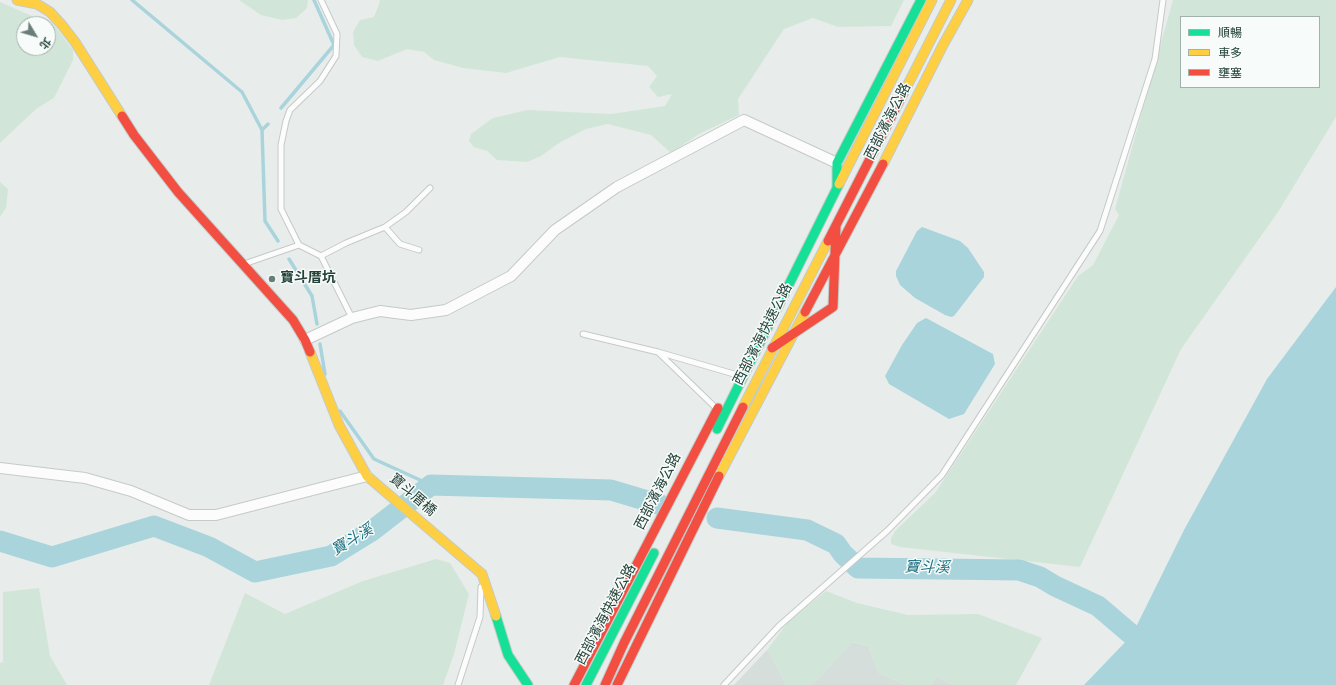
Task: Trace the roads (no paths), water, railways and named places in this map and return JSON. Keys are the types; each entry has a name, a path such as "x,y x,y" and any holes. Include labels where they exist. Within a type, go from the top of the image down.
{"main road":[{"path":"18,0 38,4 50,12 75,42 134,135 178,192 293,320 306,340 340,425 369,477"},
{"name":"西部濱海公路","path":"574,685 681,481 731,381 833,308 837,163 921,0"},
{"name":"西部濱海快速公路","path":"714,435 932,0"},
{"name":"西部濱海快速公路","path":"605,685 624,643 715,461 951,0"},
{"name":"西部濱海公路","path":"617,685 724,465 882,166 943,45 968,0"},
{"name":"寶斗厝橋","path":"369,477 482,574"},
{"name":"西部濱海快速公路","path":"586,685 658,546"},
{"path":"482,574 508,655 528,685"}],"street":[{"path":"306,340 352,318 380,311 411,315 446,310 511,276 555,230 617,187 744,120 837,163"},
{"path":"0,468 85,478 131,491 189,515 216,515 369,477"}],"lane":[{"path":"321,0 337,34 336,56 320,81 290,110 286,121 281,145 282,209 299,245 321,256 352,318"},
{"path":"724,685 779,626 888,531 942,475 1100,230 1155,59 1163,0"},
{"path":"321,256 346,243 385,227 406,212 430,188"},
{"path":"385,227 400,244 419,250"},
{"path":"243,264 299,245"},
{"path":"583,334 658,352 731,381"},
{"path":"658,352 717,409"},
{"path":"458,685 480,617 482,574"}],"water":[{"path":"922,227 960,241 968,248 984,272 984,277 954,316 951,317 945,315 915,298 900,285 896,276 896,271 917,231"},
{"path":"1336,287 1336,685 1084,685 1132,635 1184,530 1267,379"},
{"path":"926,318 993,354 995,364 964,414 949,419 889,384 885,376 902,345 917,323"}],"waterway":[{"path":"132,0 242,92 262,130 265,221 278,241"},
{"path":"281,108 334,45 314,0"},
{"path":"262,130 268,124"},
{"path":"289,259 312,296 317,324"},
{"path":"320,344 325,374"},
{"path":"340,411 374,459 431,485"},
{"name":"寶斗溪","path":"0,541 52,557 154,526 209,547 255,572 331,556 373,530 431,485 611,490 661,505"},
{"name":"寶斗溪","path":"717,518 807,530 836,544 843,554 858,568 1019,570 1040,577 1055,586 1098,606 1132,635"}],"place":[{"name":"寶斗厝坑","path":"272,279"}]}
